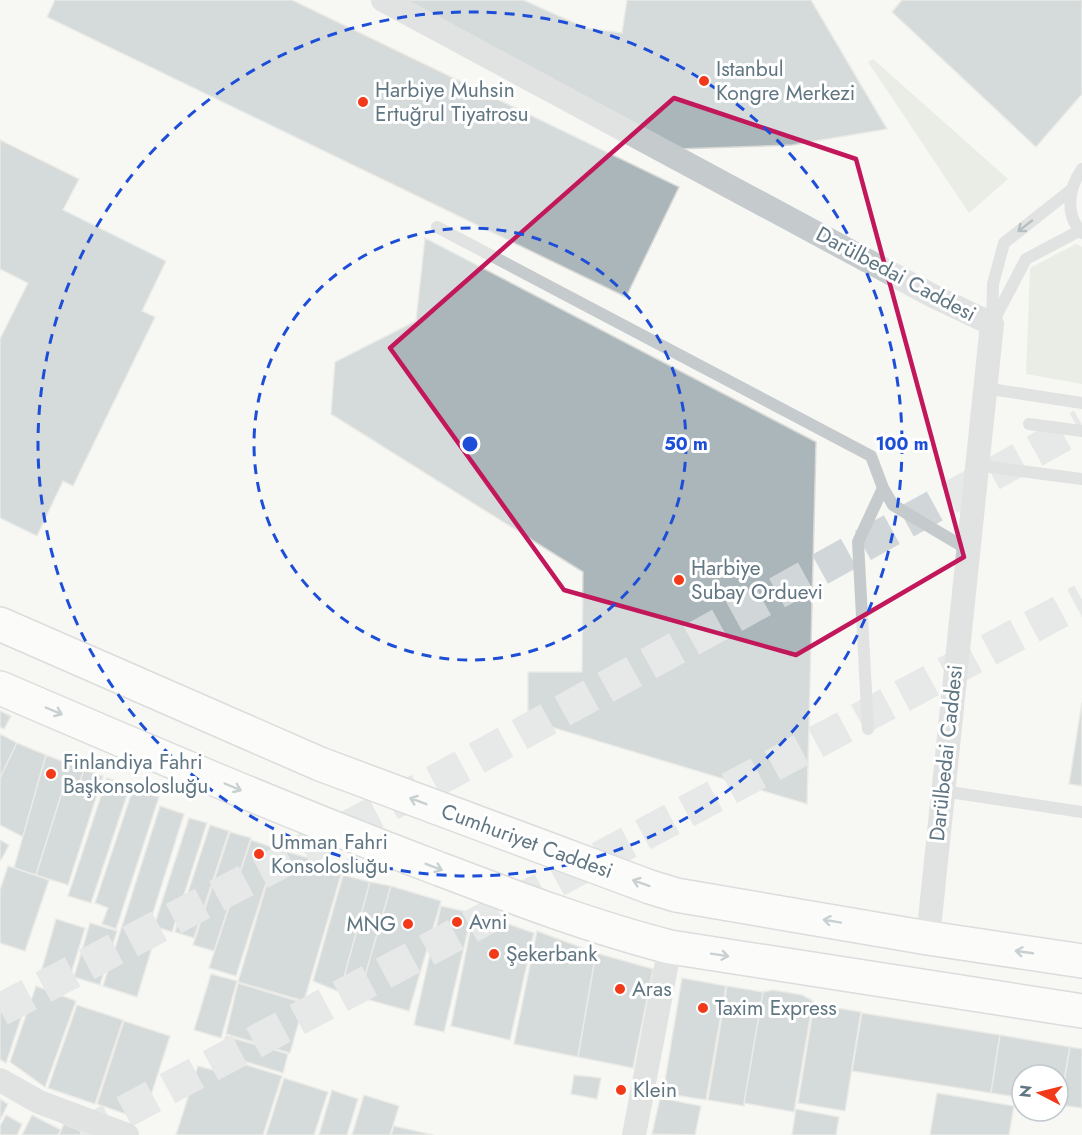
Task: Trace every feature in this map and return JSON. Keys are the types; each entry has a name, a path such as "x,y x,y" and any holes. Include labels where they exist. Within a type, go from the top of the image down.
{"main road":[{"name":"Cumhuriyet Caddesi","path":"0,624 320,764 650,887 676,895 928,938 1082,961"},
{"path":"0,688 303,817 490,889 629,936 670,947 1082,1011"},
{"path":"921,985 928,938"}],"street":[{"name":"Darülbedai Caddesi","path":"383,0 933,296 992,324 975,465 928,938"},
{"path":"634,1135 670,947"},
{"path":"0,1080 39,1102 127,1135"}],"lane":[{"path":"992,324 993,284 1004,243 1071,190 1082,170"},
{"path":"992,324 1026,259 1081,232 1072,218 1071,190"},
{"path":"437,227 871,456 883,488 893,505 967,549"},
{"path":"984,388 1082,403"},
{"path":"1029,424 1082,431"},
{"path":"975,465 1082,479"},
{"path":"868,729 858,542 883,488"},
{"path":"943,791 1082,812"}],"highlighted area":[{"path":"674,98 856,159 964,557 796,655 564,590 390,348"}],"shaded area":[{"path":"873,59 1008,179 969,213 868,62"},
{"path":"1076,244 1082,247 1082,384 1026,374 1030,268"}],"building":[{"name":"Harbiye Muhsin Ertuğrul Tiyatrosu","path":"55,0 292,0 679,187 626,297 47,17"},
{"name":"Istanbul Kongre Merkezi","path":"400,0 523,0 586,28 622,33 627,0 811,0 887,129 792,145 677,149"},
{"path":"902,0 1082,0 1082,94 1036,147 892,12"},
{"path":"0,140 79,179 63,210 166,261 142,311 155,317 73,486 63,481 37,536 0,518 0,339 28,283 0,269"},
{"path":"425,238 816,442 807,804 528,720 528,672 582,672 583,572 331,414 335,362 416,321"},
{"path":"1082,702 1082,786 1069,784"},
{"path":"0,711 11,716 4,729 0,727"},
{"path":"0,734 17,743 0,778"},
{"path":"17,743 46,755 23,837 0,825 0,778"},
{"path":"46,755 84,770 78,787 65,783 36,875 14,868"},
{"path":"84,770 103,776 68,885 36,875 65,783 78,787"},
{"path":"107,778 130,786 91,903 68,896"},
{"path":"133,789 159,797 116,929 102,924 108,908 95,903"},
{"path":"160,806 184,814 145,938 154,941 137,997 103,986"},
{"path":"189,818 207,823 172,932 154,926"},
{"path":"210,825 229,831 194,938 175,932"},
{"path":"230,832 251,838 214,951 193,945"},
{"path":"0,840 9,845 1,860 0,860"},
{"path":"251,840 277,849 236,976 209,968"},
{"path":"277,849 343,868 304,1001 238,982"},
{"path":"8,866 49,880 25,951 0,943 0,890"},
{"path":"343,875 370,882 340,992 313,981"},
{"path":"370,882 391,886 359,997 340,992"},
{"path":"391,886 441,901 409,1011 359,997"},
{"path":"441,906 472,913 444,1032 414,1025"},
{"path":"474,912 534,933 510,1040 451,1026"},
{"path":"56,919 85,928 70,977 42,969"},
{"path":"90,923 117,931 100,985 74,977"},
{"path":"537,931 596,953 578,1057 514,1044"},
{"path":"596,953 653,969 633,1068 578,1057"},
{"path":"211,974 237,981 221,1038 194,1030"},
{"path":"682,978 726,986 706,1100 663,1093"},
{"path":"238,983 304,1003 290,1053 226,1034"},
{"path":"36,986 76,1001 45,1087 10,1062"},
{"path":"727,986 763,992 744,1106 708,1100"},
{"path":"773,990 802,995 813,1001 794,1112 744,1103 763,992"},
{"path":"814,1004 861,1012 845,1111 798,1103"},
{"path":"77,1005 123,1020 95,1104 48,1088"},
{"path":"0,1008 22,1015 6,1063 0,1059"},
{"path":"862,1013 1000,1035 991,1093 852,1071"},
{"path":"124,1021 170,1036 143,1120 97,1104"},
{"path":"1000,1035 1070,1047 1067,1063 1010,1063 1010,1096 991,1093"},
{"path":"226,1036 288,1054 283,1073 220,1054"},
{"path":"1070,1047 1082,1049 1082,1108 1070,1106 1070,1063 1067,1063"},
{"path":"218,1056 282,1076 263,1135 176,1135 198,1066 213,1070"},
{"path":"574,1075 601,1078 597,1099 571,1094"},
{"path":"284,1078 328,1092 314,1135 266,1135"},
{"path":"332,1090 358,1099 347,1135 319,1135"},
{"path":"937,1093 1010,1105 1009,1135 930,1135"},
{"path":"364,1095 399,1106 390,1135 352,1135"},
{"path":"660,1098 701,1106 695,1135 652,1134"},
{"path":"0,1099 8,1104 0,1120"},
{"path":"796,1109 839,1117 836,1135 792,1135"},
{"path":"6,1115 22,1124 17,1135 0,1135 0,1126"},
{"path":"32,1115 61,1130 58,1135 22,1135"},
{"path":"64,1124 91,1135 59,1135"},
{"path":"394,1126 433,1135 391,1135"}],"tunnel":[{"path":"0,1010 437,780 1082,425"},
{"path":"81,1135 1082,600"}],"place":[{"name":"Istanbul Kongre Merkezi","path":"704,81"},
{"name":"Harbiye Muhsin Ertuğrul Tiyatrosu","path":"363,102"},
{"name":"Harbiye Subay Orduevi","path":"679,580"},
{"name":"Finlandiya Fahri Başkonsolosluğu","path":"51,774"},
{"name":"Umman Fahri Konsolosluğu","path":"259,854"},
{"name":"Avni","path":"457,922"},
{"name":"MNG","path":"408,924"},
{"name":"Şekerbank","path":"494,954"},
{"name":"Aras","path":"620,989"},
{"name":"Taxim Express","path":"703,1008"},
{"name":"Klein","path":"621,1090"}]}
